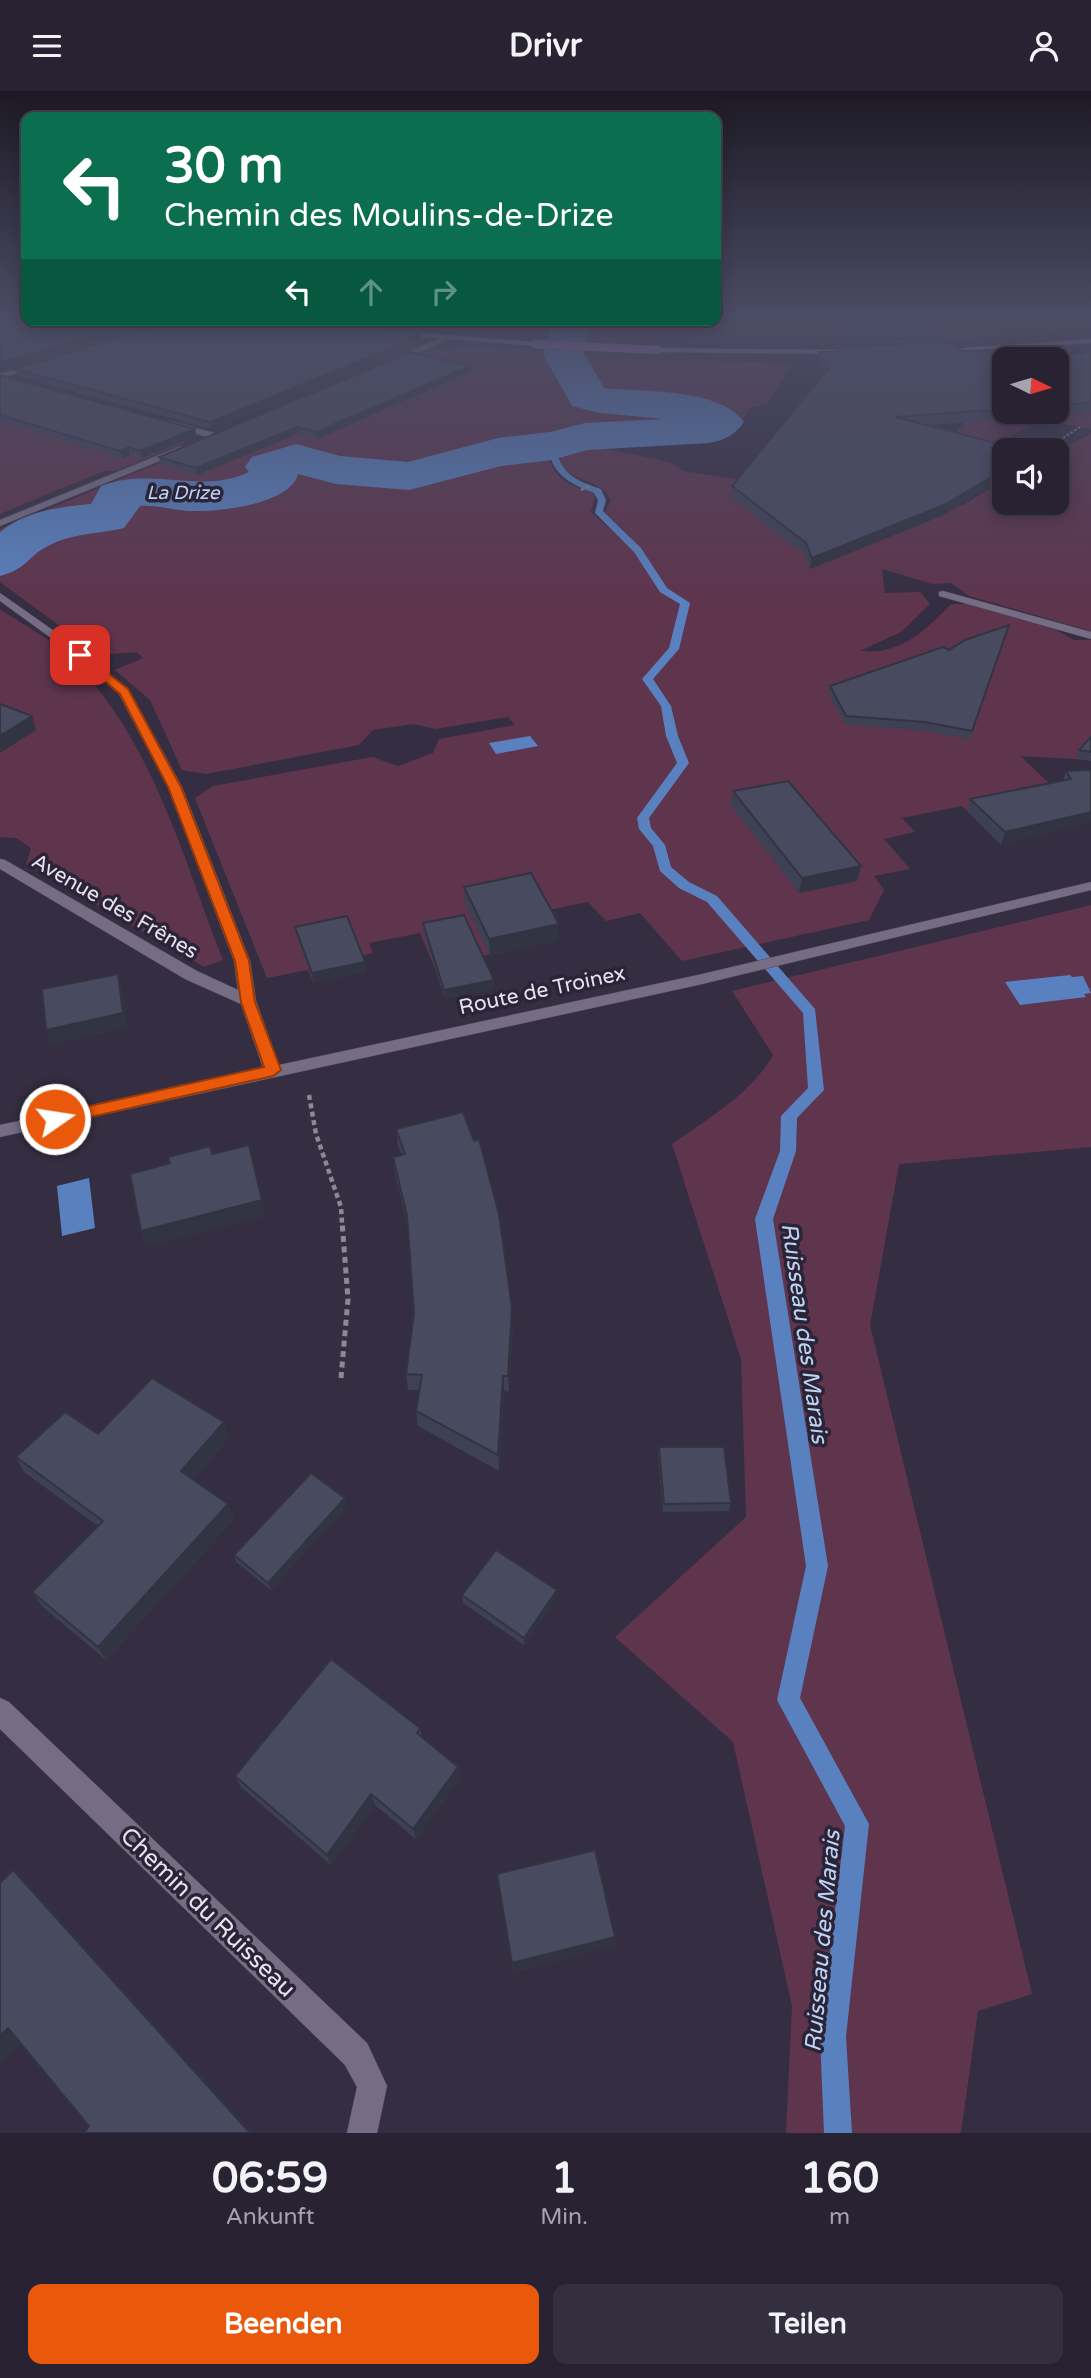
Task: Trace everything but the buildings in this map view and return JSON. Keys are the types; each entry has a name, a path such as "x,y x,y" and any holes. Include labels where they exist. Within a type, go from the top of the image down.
{"street":[{"path":"161,421 215,436"},
{"path":"0,523 228,431"},
{"path":"943,594 1091,636"},
{"path":"0,596 124,692 174,787 242,961 248,1002 273,1070"},
{"name":"Avenue des Frênes","path":"0,863 191,975 248,1002"},
{"name":"Route de Troinex","path":"0,1131 698,980 1091,886"},
{"name":"Chemin du Ruisseau","path":"0,1711 356,2054 372,2086 362,2133"}],"path":[{"path":"1064,438 1080,428"},
{"path":"581,490 592,485"},
{"path":"306,1084 314,1109 316,1133 341,1207 348,1299 341,1378"}],"shaded area":[{"path":"0,413 111,413 190,435 184,443 115,471 104,471 0,514"},
{"path":"279,413 746,413 733,430 702,440 621,439 587,445 673,463 683,471 835,495 963,505 992,487 992,515 1069,515 1069,444 1091,434 1091,631 969,596 951,583 932,584 882,569 885,593 920,592 930,604 901,632 860,651 875,651 900,645 922,632 951,604 966,604 1054,629 1074,640 1091,640 1091,760 1020,756 1083,815 998,805 967,811 962,806 902,818 915,832 884,839 910,869 874,876 884,890 869,920 682,961 640,913 606,921 588,902 543,911 559,940 434,966 420,933 369,943 373,953 360,956 366,971 313,982 308,970 267,978 195,798 213,786 372,757 398,766 433,753 439,739 515,725 508,717 436,729 413,724 373,730 359,745 206,774 182,770 150,700 115,670 143,658 137,652 99,655 0,582 0,529","holes":["582,445 562,455 560,460 565,468 607,493 611,501 605,512 631,537 621,539 591,512 595,494 565,481 545,454"]},
{"path":"963,413 992,413 992,424 1032,424 1008,438 992,438 992,447 963,440 957,430 964,427"},
{"path":"1069,413 1091,413 1091,429 1062,424 1069,424"},
{"path":"0,609 70,658 123,724 162,800 223,960 204,967 26,864 31,848 16,838 0,837"},
{"path":"1091,905 1091,1147 899,1164 870,1325 1032,1994 978,2011 961,2133 786,2133 792,2006 733,1742 615,1637 746,1517 741,1359 672,1144 741,1094 773,1055 732,991"}],"water":[{"path":"530,736 538,746 496,754 489,743"},
{"path":"1083,976 1091,993 1084,994 1086,997 1020,1005 1005,982"},
{"path":"89,1178 95,1228 62,1236 57,1186"}],"waterway":[{"name":"La Drize","path":"0,560 28,535 57,523 106,517 114,509 118,496 135,491 187,496 234,493 267,481 275,475 269,467 296,458 336,470 409,476 498,452 552,446 585,437 709,430 722,422 706,413"},
{"name":"Ruisseau des Marais","path":"552,446 560,471 573,481 598,491 602,500 598,511 638,550 663,590 685,603 674,649 647,679 666,706 672,736 683,763 643,818 645,829 659,845 665,868 684,885 712,899 810,1012 816,1090 789,1116 788,1151 764,1219 817,1566 788,1700 857,1824 833,2037 838,2133"}],"route":[{"path":"55,1119 273,1070 248,1002 242,961 174,787 124,692 80,655"}]}
